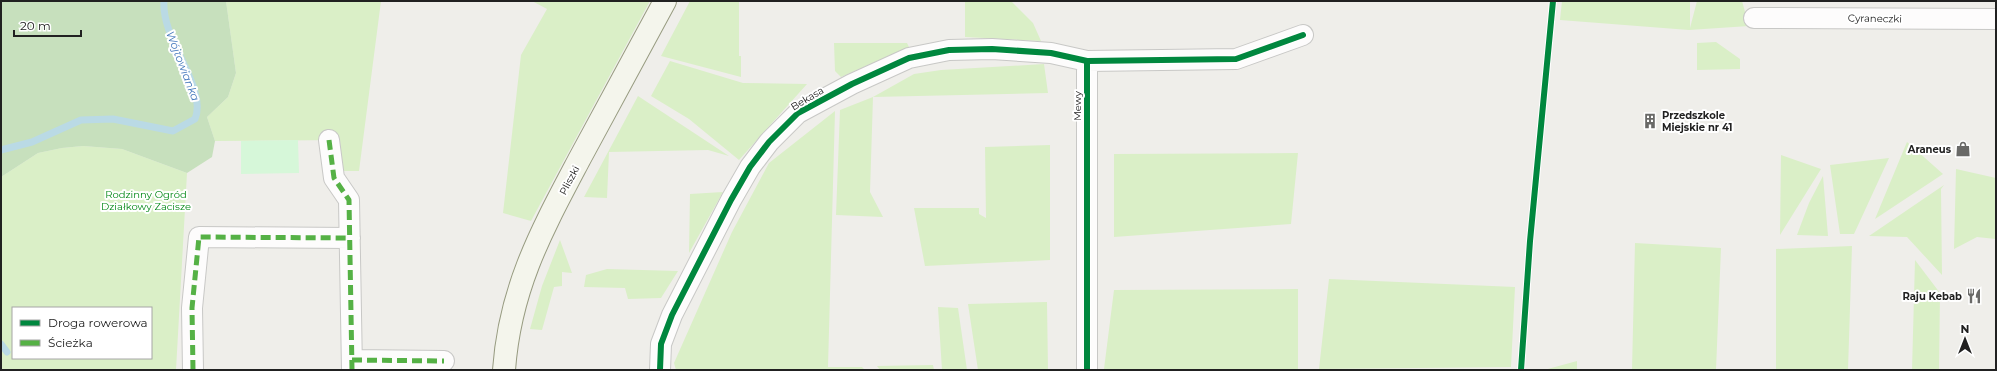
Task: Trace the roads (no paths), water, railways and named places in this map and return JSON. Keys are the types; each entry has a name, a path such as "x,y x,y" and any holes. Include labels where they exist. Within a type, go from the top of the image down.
{"street":[{"name":"Pliszki","path":"504,370 514,302 530,256 665,1"},
{"name":"Cyraneczki","path":"1754,18 1996,20"},
{"path":"1087,61 1236,59 1303,35"},
{"name":"Bekasa","path":"660,370 661,344 672,315 731,200 750,167 769,142 798,113 852,84 909,58 949,50 992,49 1052,53 1087,61"},
{"name":"Mewy","path":"1087,61 1087,370"},
{"path":"328,140 334,178 350,200 352,365 444,361"},
{"path":"193,370 192,308 199,237 350,238"}],"waterway":[{"name":"Wójtowianka","path":"1,150 32,142 81,120 113,119 173,131 195,119 197,106 195,93 169,31 165,16 164,1"},
{"path":"1,344 7,352"}],"place":[{"name":"Przedszkole Miejskie nr 41","path":"1650,121"},
{"name":"Araneus","path":"1963,149"},
{"name":"Raju Kebab","path":"1974,296"}],"park label":[{"name":"Rodzinny Ogród Działkowy Zacisze","path":"146,200"}]}
